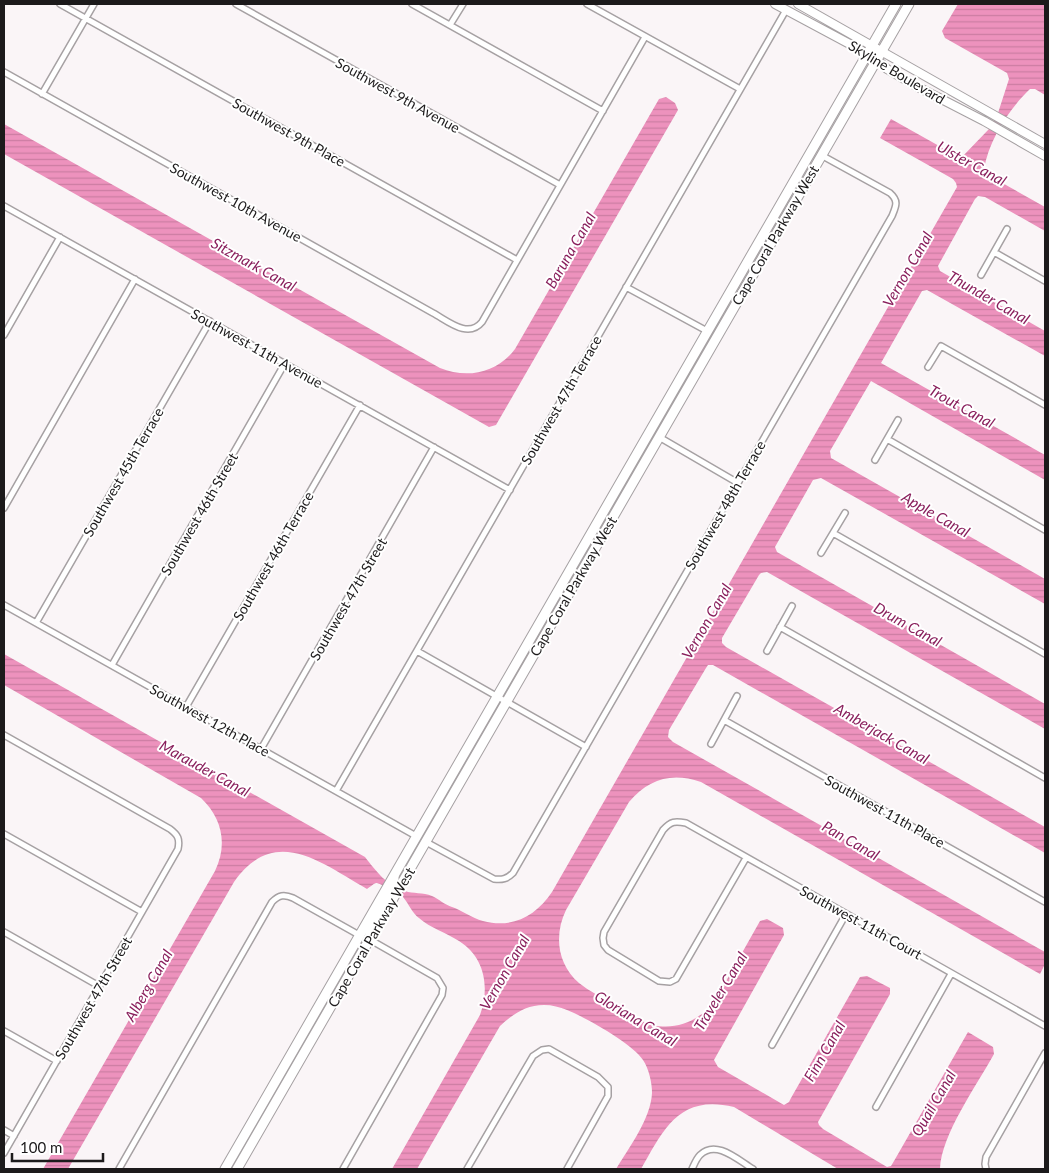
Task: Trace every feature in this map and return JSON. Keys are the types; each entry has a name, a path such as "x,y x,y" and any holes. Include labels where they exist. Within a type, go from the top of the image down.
{"main road":[{"name":"Cape Coral Parkway West","path":"224,1169 896,4"},
{"name":"Cape Coral Parkway West","path":"237,1169 909,4"},
{"path":"659,436 660,422 688,373 690,359"},
{"path":"616,512 620,492 647,446 648,443 644,439"},
{"path":"292,1074 298,1053 322,1010 319,1004"},
{"path":"230,1169 240,1153 244,1134"}],"street":[{"name":"Southwest 9th Place","path":"60,4 517,260"},
{"path":"42,94 94,4"},
{"name":"Southwest 9th Avenue","path":"236,4 560,185"},
{"path":"412,4 603,111"},
{"path":"450,25 463,4"},
{"path":"587,4 740,89"},
{"name":"Skyline Boulevard","path":"775,4 866,54 903,79 1045,156"},
{"name":"Skyline Boulevard","path":"798,4 1045,144"},
{"path":"786,10 797,8 825,22 833,23"},
{"name":"Southwest 47th Terrace","path":"336,791 786,10"},
{"path":"517,260 645,36"},
{"name":"Southwest 10th Avenue","path":"4,72 462,329 469,330 478,327 482,322 517,260"},
{"name":"Southwest 48th Terrace","path":"426,842 494,879 508,878 513,873 738,484 892,216 897,204 895,197 890,193 821,155"},
{"name":"Southwest 11th Avenue","path":"4,206 510,490"},
{"path":"981,275 1007,229"},
{"path":"4,335 60,237"},
{"path":"994,252 1045,281"},
{"path":"4,508 135,279"},
{"path":"626,287 707,331"},
{"name":"Southwest 45th Terrace","path":"36,623 210,321"},
{"path":"928,368 940,346 1045,405"},
{"name":"Southwest 46th Street","path":"112,665 285,363"},
{"name":"Southwest 46th Terrace","path":"186,707 360,405"},
{"path":"875,460 898,420"},
{"path":"659,436 738,484"},
{"path":"887,439 1045,530"},
{"name":"Southwest 47th Street","path":"261,749 434,447"},
{"path":"821,553 845,512"},
{"path":"833,533 1045,654"},
{"name":"Southwest 12th Place","path":"4,605 416,836"},
{"path":"767,651 792,606"},
{"path":"780,627 1045,778"},
{"path":"417,651 586,747"},
{"path":"710,744 737,696"},
{"name":"Southwest 11th Place","path":"724,720 1045,902"},
{"name":"Southwest 47th Street","path":"4,735 170,829 176,833 180,842 178,849 4,1153"},
{"name":"Southwest 11th Court","path":"746,858 676,979 670,982 659,981 608,950 604,945 604,932 663,830 674,821 686,823 1045,1026"},
{"path":"4,834 142,912"},
{"path":"343,1169 442,996 443,988 437,978 369,940 367,936 369,928 396,882 396,871"},
{"path":"119,1169 272,902 278,896 285,895 294,898 359,935"},
{"path":"772,1045 846,914"},
{"path":"4,932 99,986"},
{"path":"876,1107 951,974"},
{"path":"4,1030 57,1061"},
{"path":"468,1169 533,1056 542,1050 549,1050 598,1077 608,1087 608,1096 567,1169"},
{"path":"986,1169 986,1157 1045,1053"},
{"path":"4,1130 14,1136"},
{"path":"692,1169 699,1156 711,1148 719,1149 754,1169"}],"water":[{"path":"958,4 1045,4 1045,95 1035,89 1030,89 1022,97 995,136 984,169 988,175 1045,207 1045,231 985,197 978,196 938,266 940,271 1045,331 1045,356 927,290 922,291 881,363 1045,455 1045,480 871,381 830,451 831,458 1045,579 1045,604 821,478 813,480 775,547 777,552 1045,704 1045,729 767,572 759,575 722,638 722,643 1045,827 1045,853 713,665 708,665 706,668 669,730 668,737 673,742 1045,952 1045,964 1040,974 701,782 680,778 670,778 653,783 644,788 629,802 566,910 562,920 559,939 562,958 566,967 579,983 642,1021 653,1025 671,1026 680,1025 697,1018 711,1006 760,921 767,919 783,928 784,935 714,1060 718,1067 784,1105 789,1102 860,977 867,976 890,988 890,994 818,1122 823,1129 887,1167 891,1166 894,1161 968,1032 993,1047 994,1054 946,1141 940,1169 838,1169 734,1107 715,1104 686,1110 676,1118 666,1128 641,1169 616,1169 644,1122 651,1103 651,1081 647,1068 638,1054 608,1032 567,1010 556,1006 537,1005 520,1011 500,1026 417,1169 392,1169 480,1015 485,994 485,984 480,964 468,948 454,938 423,922 414,914 403,897 394,891 376,883 367,889 316,860 299,854 282,852 266,855 250,865 234,882 68,1169 43,1169 215,871 219,861 222,841 221,832 214,814 201,798 4,685 4,654 365,857 382,877 399,889 435,897 447,905 483,921 494,923 513,922 531,914 539,908 552,892 957,187 953,179 880,138 891,119 962,157 989,129 998,113 1009,79 1007,73 945,38 942,31"},
{"name":"Sitzmark Canal","path":"666,97 675,103 678,110 496,425 489,427 4,154 4,124 440,368 461,373 471,373 481,372 499,364 515,349 659,99"}],"water label":[{"name":"Ulster Canal","path":"972,163"},
{"name":"Baruna Canal","path":"570,250"},
{"name":"Vernon Canal","path":"907,269"},
{"name":"Thunder Canal","path":"989,297"},
{"name":"Trout Canal","path":"962,406"},
{"name":"Apple Canal","path":"936,514"},
{"name":"Vernon Canal","path":"706,621"},
{"name":"Drum Canal","path":"908,624"},
{"name":"Amberjack Canal","path":"882,733"},
{"name":"Marauder Canal","path":"205,768"},
{"name":"Pan Canal","path":"851,840"},
{"name":"Vernon Canal","path":"504,972"},
{"name":"Alberg Canal","path":"148,985"},
{"name":"Traveler Canal","path":"720,991"},
{"name":"Gloriana Canal","path":"636,1018"},
{"name":"Finn Canal","path":"824,1051"},
{"name":"Quail Canal","path":"933,1103"}]}
